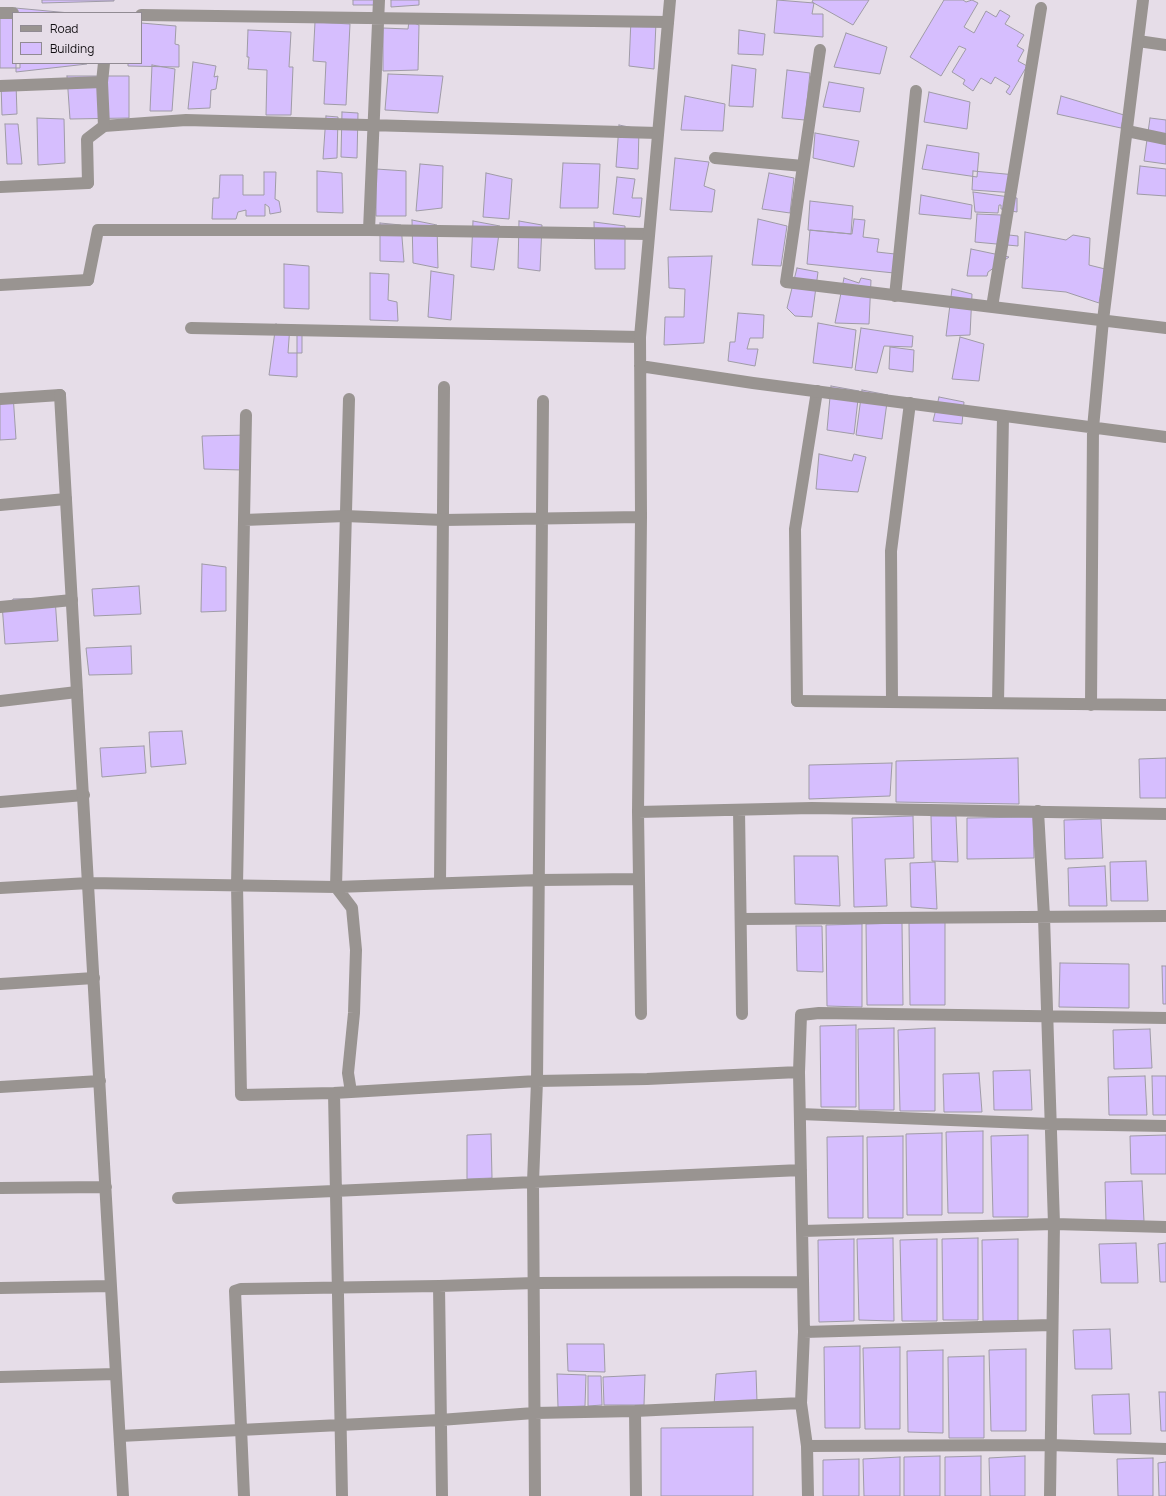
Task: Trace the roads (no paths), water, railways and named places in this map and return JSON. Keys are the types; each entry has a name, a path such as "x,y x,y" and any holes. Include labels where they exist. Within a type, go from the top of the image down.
{"street":[{"path":"369,230 379,0"},
{"path":"641,1014 638,880 641,517 640,336 670,0"},
{"path":"1091,705 1093,428 1103,320 1143,0"},
{"path":"992,307 1041,8"},
{"path":"0,13 12,13"},
{"path":"142,15 668,22"},
{"path":"1138,41 1166,45"},
{"path":"820,50 786,282 1166,328"},
{"path":"104,64 102,82 104,126"},
{"path":"0,86 102,82"},
{"path":"895,296 916,91"},
{"path":"0,187 88,183 87,139 104,126 186,120 658,133"},
{"path":"1127,131 1166,139"},
{"path":"715,158 803,166"},
{"path":"0,285 88,280 98,230 369,230 649,234"},
{"path":"191,328 640,336"},
{"path":"640,366 1166,437"},
{"path":"440,883 444,388"},
{"path":"817,391 795,529 797,701 1166,705"},
{"path":"0,399 60,395 123,1496"},
{"path":"349,399 336,887 352,908 356,950 354,1013 348,1073 351,1092"},
{"path":"535,1496 535,1283 533,1182 537,1081 540,880 543,401"},
{"path":"892,702 891,551 910,403"},
{"path":"246,415 237,885 241,1095 334,1093 537,1081 648,1079 799,1072"},
{"path":"998,703 1003,416"},
{"path":"0,505 66,499"},
{"path":"244,520 346,516 443,520 542,517 641,517"},
{"path":"0,607 72,600"},
{"path":"0,701 77,692"},
{"path":"0,802 84,795"},
{"path":"638,812 812,808 1166,814"},
{"path":"739,810 742,1014"},
{"path":"1038,812 1044,917 1054,1224 1051,1325 1050,1496"},
{"path":"0,888 89,883 336,887 540,880 638,880"},
{"path":"741,919 1166,916"},
{"path":"0,984 94,978"},
{"path":"808,1496 807,1446 801,1403 804,1332 804,1282 799,1072 801,1015 819,1013 1166,1018"},
{"path":"0,1087 100,1081"},
{"path":"334,1093 342,1496"},
{"path":"800,1114 1050,1124 1166,1126"},
{"path":"178,1198 801,1170"},
{"path":"0,1188 106,1186"},
{"path":"802,1232 1054,1224 1166,1227"},
{"path":"244,1496 235,1291 241,1289 535,1283 804,1282"},
{"path":"0,1288 111,1286"},
{"path":"439,1286 442,1496"},
{"path":"804,1332 1051,1325"},
{"path":"0,1377 116,1374"},
{"path":"120,1436 440,1420 534,1413 635,1411 801,1403"},
{"path":"635,1411 636,1496"},
{"path":"807,1446 1050,1445 1166,1449"}]}
